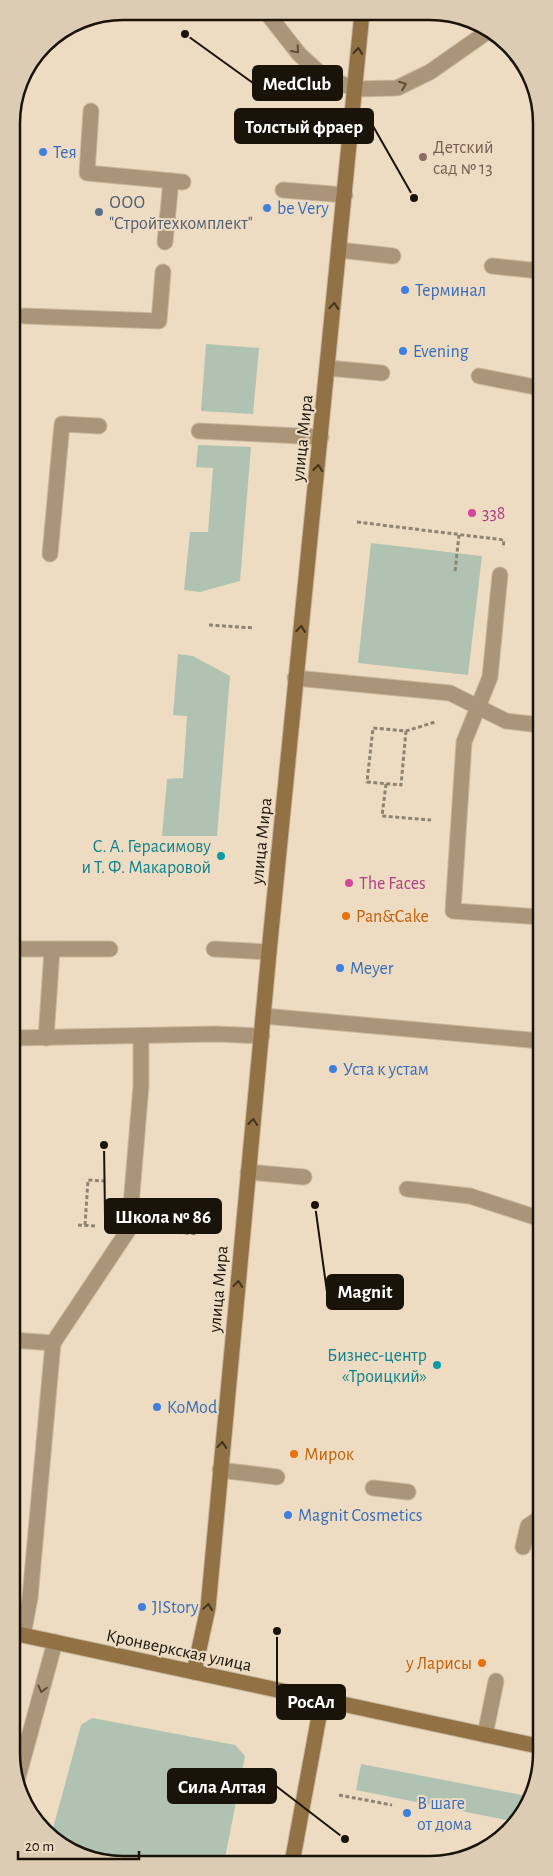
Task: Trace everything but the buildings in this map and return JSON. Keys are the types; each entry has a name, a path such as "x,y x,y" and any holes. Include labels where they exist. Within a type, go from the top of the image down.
{"street":[{"path":"272,20 300,54 323,76 354,89 397,88 430,72 483,35"},
{"name":"улица Мира","path":"194,1672 208,1608 295,678 322,437 361,20"},
{"path":"91,111 86,173 177,181 165,242"},
{"path":"283,190 345,195"},
{"path":"339,250 393,256"},
{"path":"492,266 533,269"},
{"path":"24,316 159,321 163,272"},
{"path":"328,368 382,373"},
{"path":"479,376 533,387"},
{"path":"50,554 62,424 99,426"},
{"path":"199,431 322,437"},
{"path":"500,575 490,677 464,742 453,911 533,916"},
{"path":"295,678 450,693 506,721 533,723"},
{"path":"20,949 110,949"},
{"path":"46,1038 52,950"},
{"path":"214,950 269,952"},
{"path":"264,1016 533,1040"},
{"path":"20,1038 216,1034 262,1036"},
{"path":"20,1628 30,1598 53,1343 129,1228 141,1086 141,1036"},
{"path":"248,1172 304,1177"},
{"path":"407,1189 470,1196 533,1216"},
{"path":"20,1341 53,1343"},
{"path":"220,1470 278,1477"},
{"path":"373,1488 408,1492"},
{"path":"523,1548 528,1526 533,1523"},
{"name":"Кронверкская улица","path":"20,1634 533,1745"},
{"path":"21,1766 54,1642"},
{"path":"485,1735 496,1681"},
{"path":"293,1856 322,1700"}],"path":[{"path":"357,522 504,540 500,575"},
{"path":"455,572 459,535"},
{"path":"209,625 254,628"},
{"path":"373,728 406,732 401,785 386,784 367,782 373,728"},
{"path":"386,784 382,816 459,823"},
{"path":"85,1225 88,1180 132,1183"},
{"path":"78,1225 90,1226"},
{"path":"339,1795 392,1806"}],"green space":[{"path":"206,344 259,348 253,414 201,411"},
{"path":"198,445 251,447 240,581 200,592 184,590 190,532 208,532 213,468 196,467"},
{"path":"371,543 482,556 468,675 358,663"},
{"path":"178,654 193,656 230,676 217,836 162,836 167,779 183,778 187,716 173,715"},
{"path":"92,1718 235,1745 245,1756 225,1856 116,1856 90,1851 55,1831 53,1829 81,1725"},
{"path":"361,1764 524,1795 508,1820 356,1790"}],"place":[{"name":"MedClub","path":"185,34"},
{"name":"Тея","path":"43,152"},
{"name":"Детский сад № 13","path":"423,157"},
{"name":"Толстый фраер","path":"414,198"},
{"name":"be Very","path":"267,208"},
{"name":"ООО \"Стройтехкомплект\"","path":"99,212"},
{"name":"Терминал","path":"405,290"},
{"name":"Evening","path":"403,351"},
{"name":"338","path":"472,513"},
{"name":"С. А. Герасимову и Т. Ф. Макаровой","path":"221,856"},
{"name":"The Faces","path":"349,883"},
{"name":"Pan&Cake","path":"346,916"},
{"name":"Meyer","path":"340,968"},
{"name":"Уста к устам","path":"333,1069"},
{"name":"Школа № 86","path":"104,1145"},
{"name":"Magnit","path":"315,1205"},
{"name":"Бизнес-центр «Троицкий»","path":"437,1365"},
{"name":"KoMod","path":"157,1407"},
{"name":"Мирок","path":"294,1454"},
{"name":"Magnit Cosmetics","path":"288,1515"},
{"name":"JIStory","path":"142,1607"},
{"name":"РосАл","path":"277,1631"},
{"name":"у Ларисы","path":"482,1663"},
{"name":"В шаге от дома","path":"407,1813"},
{"name":"Сила Алтая","path":"345,1839"}]}
